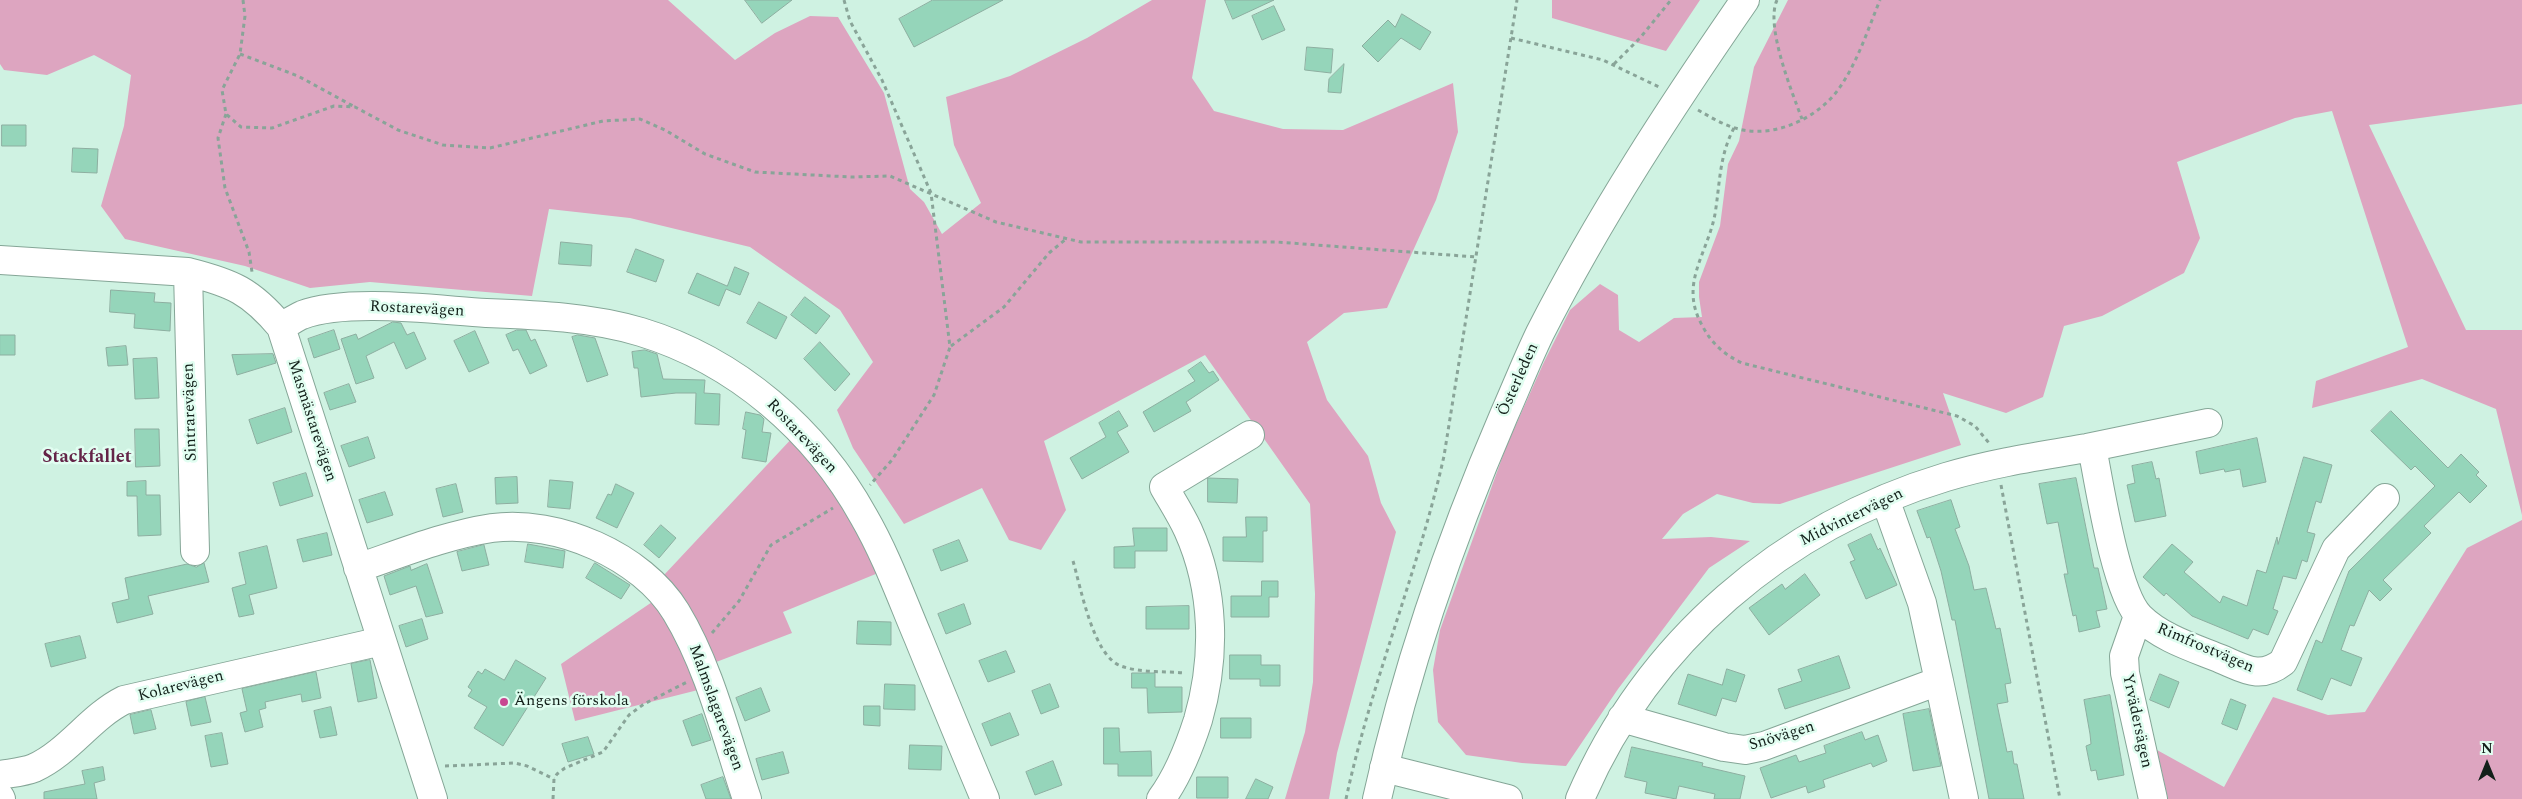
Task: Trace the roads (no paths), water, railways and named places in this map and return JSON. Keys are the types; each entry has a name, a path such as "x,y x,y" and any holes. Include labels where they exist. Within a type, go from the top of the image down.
{"street":[{"name":"Österleden","path":"1378,799 1384,768 1411,672 1456,533 1479,473 1539,335 1606,215 1674,104 1745,0"},
{"name":"Masmästarevägen","path":"0,260 188,272 232,286 263,306 281,327 433,799"},
{"name":"Sintrarevägen","path":"188,272 195,551"},
{"name":"Rostarevägen","path":"281,327 303,315 346,306 552,316 640,332 700,357 739,379 775,406 836,472 853,499 886,562 985,799"},
{"name":"Midvintervägen","path":"1580,799 1592,770 1622,718 1664,661 1717,605 1747,580 1821,530 1885,499 1947,477 2208,422"},
{"path":"1161,799 1179,769 1193,737 1208,675 1211,630 1207,595 1188,531 1164,487 1250,435"},
{"name":"Rimfrostvägen","path":"2092,447 2114,555 2127,596 2138,616 2152,627 2189,646 2259,673 2273,670 2283,662 2336,550 2385,498"},
{"path":"1885,499 1922,603 1964,799"},
{"name":"Malmslagarevägen","path":"358,568 428,544 494,528 516,527 574,537 609,551 638,570 660,590 676,611 705,673 747,799"},
{"name":"Yrvädersägen","path":"2138,616 2124,656 2125,673 2153,799"},
{"name":"Kolarevägen","path":"0,775 33,768 62,751 106,709 124,700 382,641"},
{"name":"Snövägen","path":"1622,718 1724,747 1745,750 1764,746 1939,682"},
{"path":"1384,768 1508,799"}],"place":[{"name":"Ängens förskola","path":"504,702"}],"district":[{"name":"Stackfallet","path":"87,458"}]}
